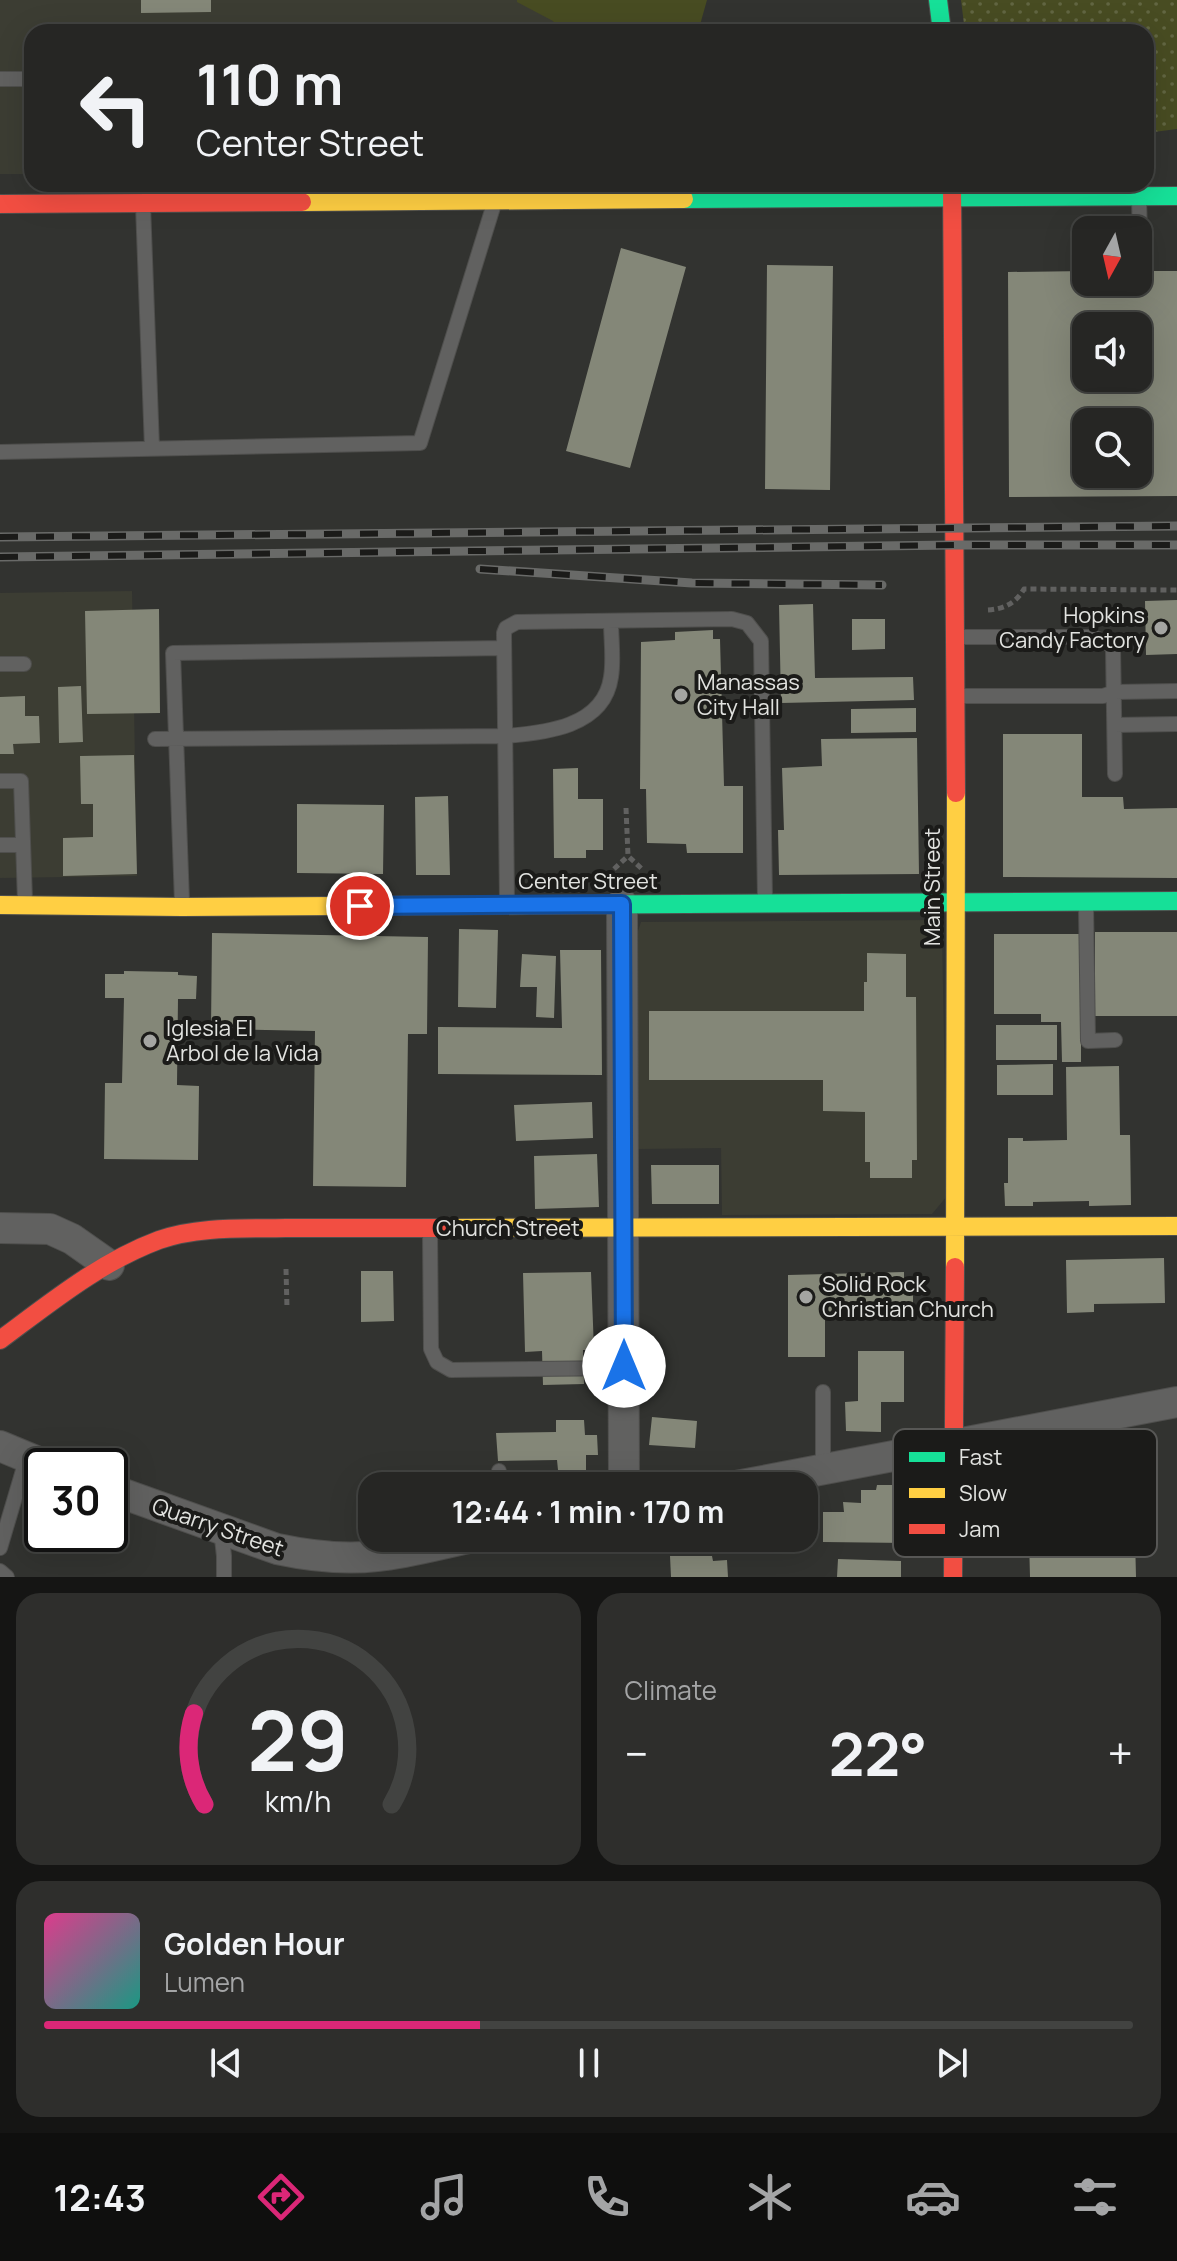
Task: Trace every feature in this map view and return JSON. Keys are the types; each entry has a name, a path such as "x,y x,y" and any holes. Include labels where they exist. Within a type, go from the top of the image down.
{"main road":[{"path":"938,0 941,24"},
{"path":"0,204 496,200 543,192"},
{"name":"Main Street","path":"952,192 957,902 953,1429"},
{"path":"1014,192 1177,196"},
{"name":"Center Street","path":"0,905 182,907 1177,901"},
{"name":"Church Street","path":"0,1340 63,1294 150,1244 185,1234 221,1230 1177,1226"}],"street":[{"path":"622,904 624,1472"},
{"path":"0,1228 50,1229 72,1239 109,1265"},
{"path":"1033,1429 1177,1402"},
{"path":"808,1472 893,1456"},
{"name":"Quarry Street","path":"128,1495 277,1549 345,1558 399,1552"}],"lane":[{"path":"0,79 24,79"},
{"path":"1139,196 1140,216"},
{"path":"0,452 420,443 496,200"},
{"path":"143,203 152,448"},
{"path":"508,905 506,628 517,622 732,619 747,623 761,641 765,904"},
{"path":"155,739 505,736 562,728 590,713 601,701 611,680 611,621"},
{"path":"955,637 1092,637 1107,642 1113,648 1115,774"},
{"path":"182,907 173,653 504,648"},
{"path":"0,664 24,664"},
{"path":"955,696 1103,696 1115,692 1177,691"},
{"path":"1115,725 1177,724"},
{"path":"0,781 21,781 25,905"},
{"path":"0,845 23,845"},
{"path":"1086,901 1088,1041 1115,1040"},
{"path":"430,1228 431,1349 437,1362 451,1370 624,1368"},
{"path":"823,1392 823,1469"},
{"path":"0,1548 24,1460"},
{"path":"220,1528 224,1577"},
{"path":"0,1571 7,1577"}],"path":[{"path":"955,613 1004,608 1019,598 1024,589 1177,590"},
{"path":"626,808 628,856"},
{"path":"286,1269 287,1308"}],"shaded area":[{"path":"0,0 706,0 700,24 24,24 24,174 0,174"},
{"path":"132,591 137,876 0,878 0,593"},
{"path":"927,920 942,935 947,1196 932,1214 722,1215 721,1148 638,1149 638,931 641,922"}],"green space":[{"path":"707,0 700,24 555,24 517,2"},
{"path":"961,0 1177,0 1177,129 1154,132 1154,24 964,24"}],"building":[{"path":"141,0 211,0 211,12 141,13"},
{"path":"621,248 686,267 630,468 566,451"},
{"path":"767,265 833,266 830,490 765,489"},
{"path":"1072,271 1072,296 1152,296 1152,271 1177,271 1177,496 1009,497 1008,272"},
{"name":"Hopkins Candy Factory","path":"1177,600 1177,654 1146,655 1145,601"},
{"path":"813,604 815,678 913,677 914,700 781,703 779,605"},
{"path":"159,609 160,713 87,714 85,611"},
{"path":"852,619 885,619 885,649 852,650"},
{"name":"Manassas City Hall","path":"713,630 713,639 720,639 724,786 743,786 743,853 687,853 686,844 647,843 646,789 640,789 641,642 675,640 675,632"},
{"path":"81,686 83,742 59,743 58,687"},
{"path":"25,696 25,716 39,716 40,743 13,744 14,754 0,754 0,697"},
{"path":"916,708 916,732 851,733 851,709"},
{"path":"1003,734 1082,734 1082,797 1123,797 1124,809 1177,808 1177,878 1003,877"},
{"path":"917,738 919,874 779,875 778,830 784,830 782,768 822,766 821,739"},
{"path":"134,755 137,874 63,876 63,838 93,837 93,804 81,804 80,756"},
{"path":"578,768 578,799 603,799 603,850 586,850 586,858 554,858 553,769"},
{"path":"448,796 450,875 416,875 415,797"},
{"path":"297,804 384,805 383,874 297,873"},
{"path":"459,929 498,930 496,1008 458,1007"},
{"path":"1095,932 1177,932 1177,1016 1095,1016"},
{"path":"212,933 428,937 427,1034 408,1034 406,1187 313,1186 315,1031 211,1029"},
{"path":"994,934 1081,934 1081,1062 1062,1062 1061,1022 1041,1022 1041,1014 994,1014"},
{"path":"560,950 601,950 602,1075 438,1074 438,1027 562,1028"},
{"path":"867,953 906,954 906,997 916,997 917,1160 912,1160 912,1178 870,1178 870,1162 865,1162 865,1112 823,1111 823,1080 649,1080 649,1011 864,1011"},
{"path":"522,954 556,956 554,1018 536,1017 537,987 520,987"},
{"name":"Iglesia El Arbol de la Vida","path":"124,971 178,972 178,975 197,976 196,999 178,999 177,1085 199,1086 198,1160 104,1159 105,1083 122,1083 124,998 105,998 105,974 124,974"},
{"path":"996,1025 1057,1025 1057,1060 996,1060"},
{"path":"1053,1064 1053,1095 997,1095 997,1065"},
{"path":"1119,1066 1120,1135 1130,1135 1131,1205 1089,1206 1089,1201 1005,1206 1008,1138 1023,1138 1023,1141 1067,1140 1066,1067"},
{"path":"592,1102 593,1138 516,1141 514,1105"},
{"path":"597,1154 599,1207 535,1209 534,1156"},
{"path":"651,1165 719,1165 719,1204 652,1204"},
{"path":"1164,1258 1165,1303 1094,1304 1094,1312 1067,1313 1066,1260"},
{"path":"361,1271 393,1271 394,1321 361,1322"},
{"path":"591,1272 594,1350 583,1350 584,1384 543,1385 542,1351 525,1352 523,1273"},
{"path":"904,1272 904,1285 913,1285 913,1305 905,1305 905,1318 825,1319 825,1357 788,1357 788,1275"},
{"path":"858,1351 904,1351 904,1402 881,1402 881,1432 846,1431 845,1402 858,1401"},
{"path":"652,1417 697,1421 695,1448 649,1445"},
{"path":"556,1420 584,1420 585,1435 597,1435 598,1455 586,1455 586,1470 558,1470 557,1460 498,1461 496,1433 556,1432"},
{"path":"877,1485 893,1485 893,1543 823,1542 823,1512 844,1512 843,1502 861,1503 861,1490 876,1490"},
{"path":"670,1556 712,1556 713,1561 727,1560 728,1577 671,1577"},
{"path":"1029,1557 1136,1557 1136,1577 1030,1577"},
{"path":"838,1559 901,1561 901,1577 837,1577"}],"railway":[{"path":"0,537 1177,526"},
{"path":"0,557 1177,545"},
{"path":"480,569 692,583 882,585"}],"traffic: fast":[{"path":"938,0 941,24"},
{"path":"684,199 1177,196"},
{"path":"530,905 1177,901"}],"traffic: slow":[{"path":"302,202 684,199"},
{"path":"955,1267 956,793"},
{"path":"0,905 530,905"},
{"path":"444,1228 1177,1226"}],"traffic: jam":[{"path":"952,192 956,793"},
{"path":"0,204 302,202"},
{"path":"0,1340 116,1260 174,1236 206,1230 238,1229 444,1228"},
{"path":"954,1429 955,1267"},
{"path":"953,1557 953,1577"}],"place":[{"name":"Hopkins Candy Factory","path":"1161,628"},
{"name":"Manassas City Hall","path":"681,695"},
{"name":"Iglesia El Arbol de la Vida","path":"150,1041"},
{"name":"Solid Rock Christian Church","path":"806,1297"}],"route":[{"path":"360,906 622,904 624,1366"}]}
